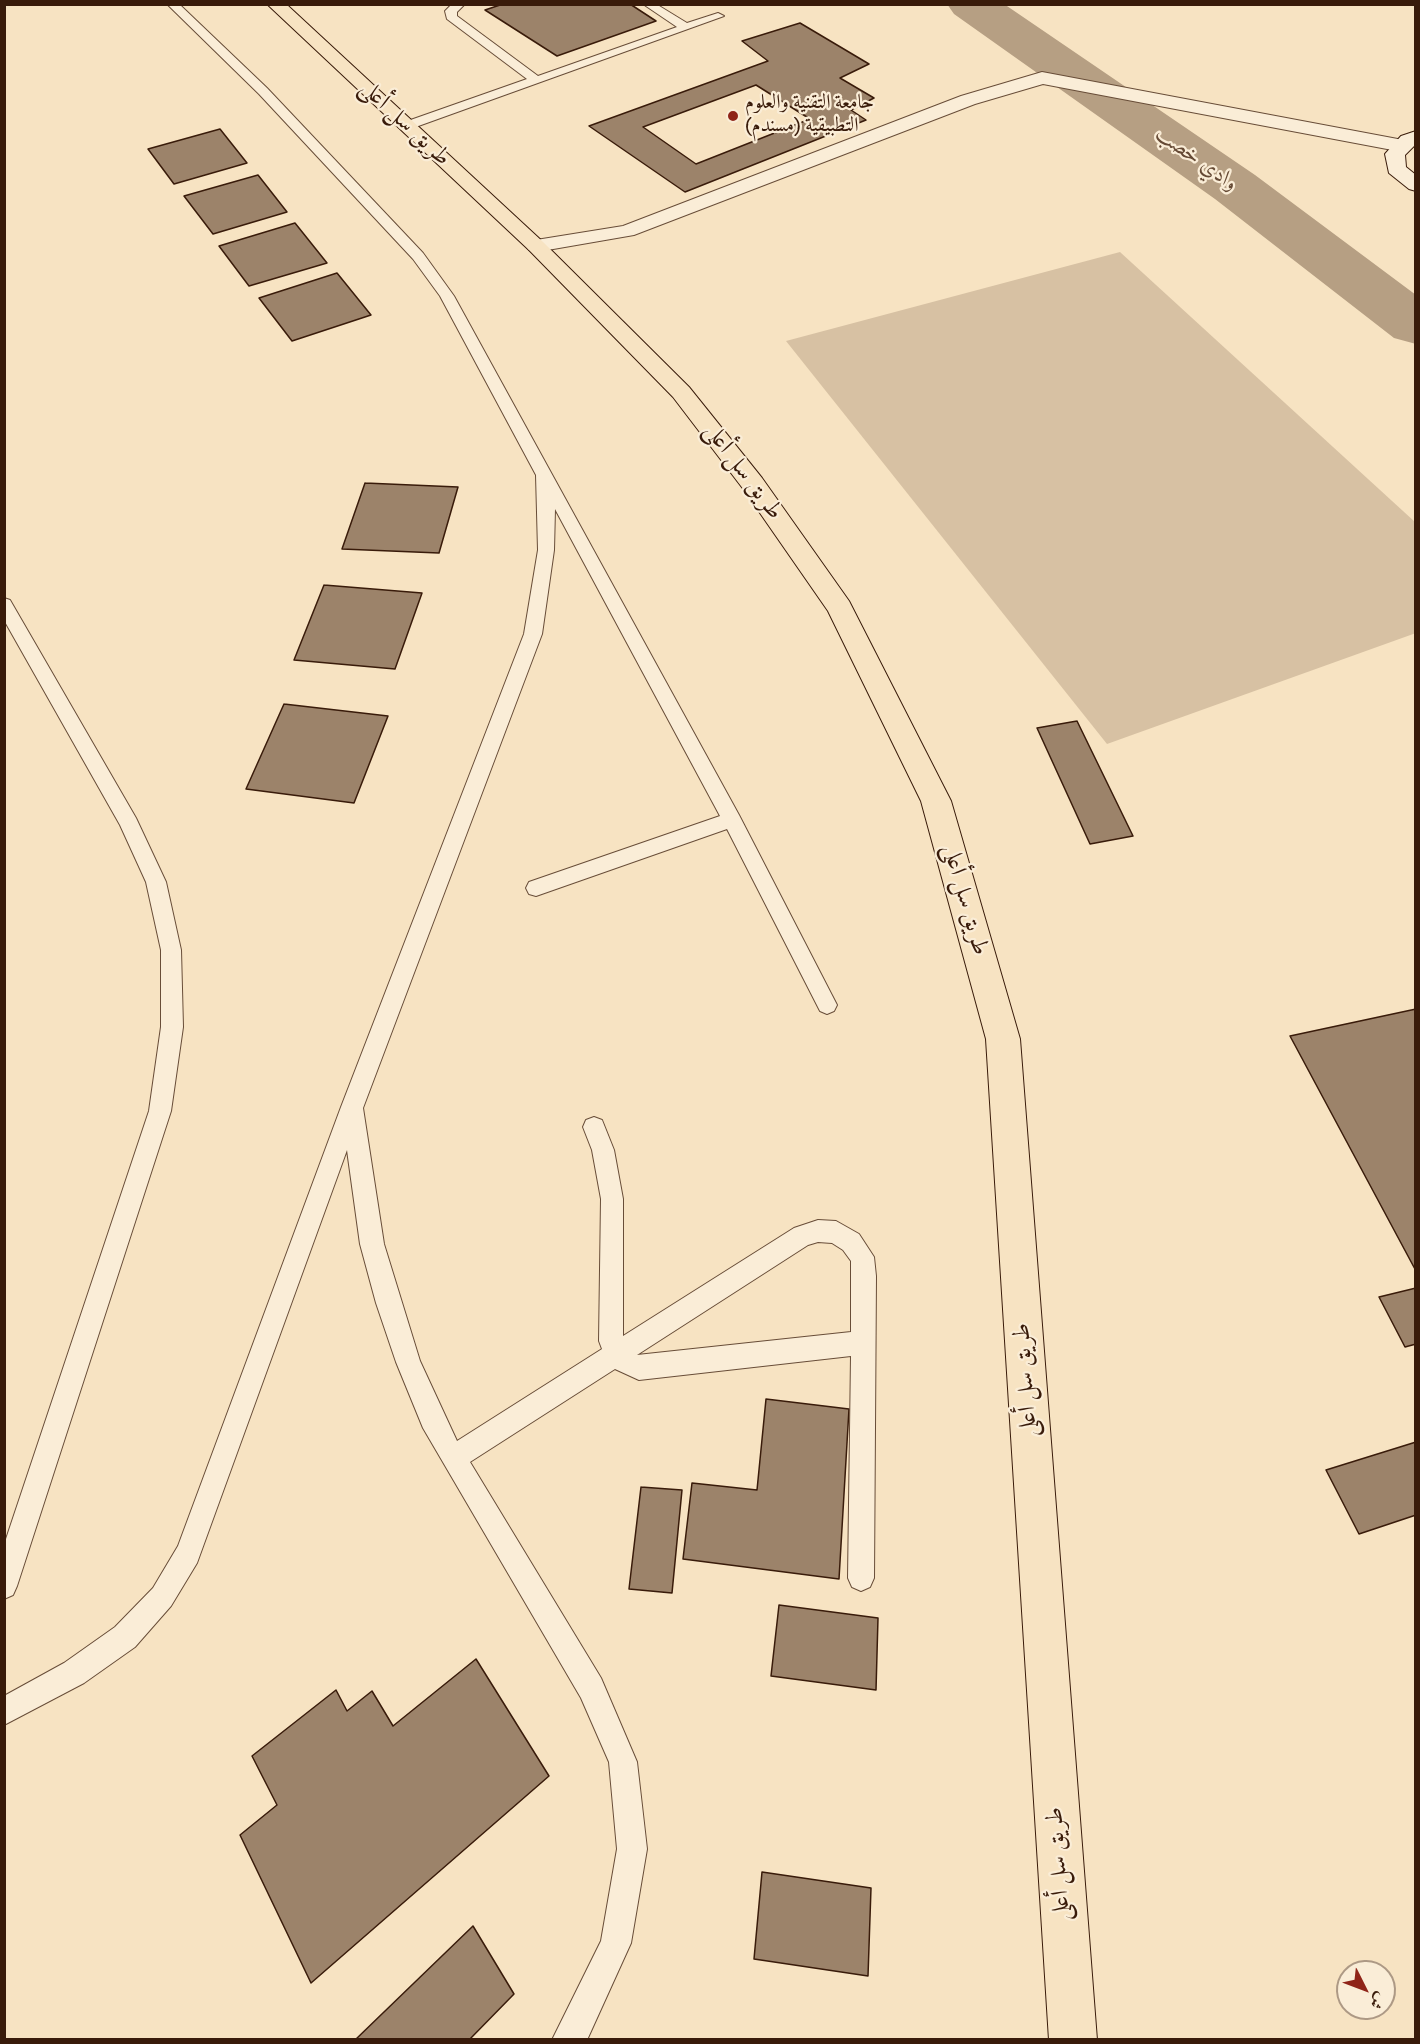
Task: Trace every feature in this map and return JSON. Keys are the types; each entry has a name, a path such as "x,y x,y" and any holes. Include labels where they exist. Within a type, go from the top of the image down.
{"main road":[{"name":"طريق سل أعلى","path":"275,4 536,246 681,392 753,484 840,608 936,801 1003,1039 1073,2040"}],"street":[{"path":"536,246 627,231 968,100 1042,78 1409,141"},
{"path":"1409,141 1395,154 1396,169 1416,185"}],"lane":[{"path":"172,4 263,91 418,256 447,296 732,820 827,1005"},
{"path":"460,4 451,11 451,17 536,80"},
{"path":"648,4 685,27"},
{"path":"406,126 718,16"},
{"path":"4,1711 74,1673 125,1638 162,1597 188,1554 352,1107 533,634 546,550 547,511 544,475"},
{"path":"4,604 129,823 156,882 171,950 172,1027 160,1112 4,1586"},
{"path":"536,888 732,820"},
{"path":"352,1107 370,1232 387,1303 428,1410 453,1458 591,1688 623,1762 632,1849 616,1943 574,2032 567,2040"},
{"path":"594,1127 609,1175 612,1199 610,1341 616,1353 626,1363 639,1368 862,1343"},
{"path":"453,1458 802,1236 818,1231 836,1232 851,1242 862,1257 864,1276 861,1578"}],"shaded area":[{"path":"1120,252 1415,522 1416,633 1107,744 786,341"}],"building":[{"path":"503,4 630,4 656,21 557,56 485,10"},
{"path":"800,23 869,64 840,78 874,98 851,110 866,120 685,192 589,126 768,61 742,41","holes":["756,85 810,119 696,164 643,127"]},
{"path":"220,129 247,163 174,184 148,149"},
{"path":"258,175 287,212 213,234 184,196"},
{"path":"295,223 327,263 249,286 219,246"},
{"path":"337,273 371,315 292,341 259,298"},
{"path":"365,483 458,487 439,553 342,549"},
{"path":"324,585 422,593 395,669 294,660"},
{"path":"284,704 388,716 354,803 246,789"},
{"path":"1077,721 1133,836 1090,844 1037,728"},
{"path":"1416,1009 1416,1271 1290,1036"},
{"path":"1416,1288 1416,1344 1405,1347 1379,1297"},
{"path":"766,1399 849,1409 839,1579 683,1559 692,1483 757,1490"},
{"path":"1416,1442 1416,1515 1359,1534 1326,1470"},
{"path":"641,1487 682,1490 672,1593 629,1589"},
{"path":"779,1605 878,1618 876,1690 771,1676"},
{"path":"476,1659 549,1776 311,1983 240,1835 277,1805 252,1756 336,1690 347,1711 372,1691 393,1726"},
{"path":"762,1872 871,1888 868,1976 754,1959"},
{"path":"473,1926 514,1994 469,2040 355,2040"}],"waterway":[{"name":"وادي خصب","path":"971,4 1235,187 1416,325"}],"place":[{"name":"جامعة التقنية والعلوم التطبيقية (مسندم)","path":"733,116"}]}
